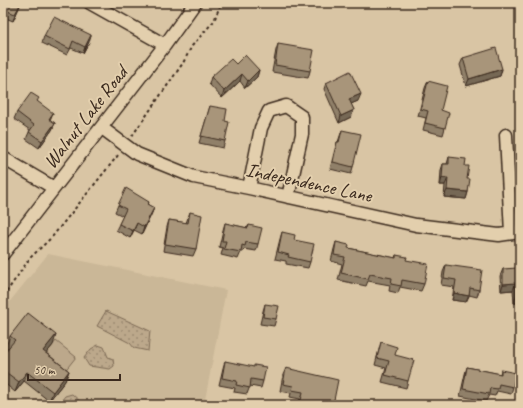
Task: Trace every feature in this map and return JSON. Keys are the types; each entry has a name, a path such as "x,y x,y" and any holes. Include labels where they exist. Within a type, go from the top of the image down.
{"street":[{"path":"90,3 166,45"},
{"name":"Walnut Lake Road","path":"3,254 166,45 195,3"},
{"path":"249,188 261,128 269,111 286,106 302,117 302,134 288,197"},
{"name":"Independence Lane","path":"102,128 138,154 194,177 416,226 499,235 516,232"},
{"path":"506,135 516,232"},
{"path":"3,158 54,188"}],"shaded area":[{"path":"48,254 226,290 204,405 3,405 3,310"},
{"path":"106,311 150,331 148,351 134,348 130,343 97,326"},
{"path":"56,341 76,357 60,377 40,361"},
{"path":"98,345 104,347 108,357 113,359 114,366 110,369 89,366 84,358 91,349"},
{"path":"72,394 84,405 63,405 61,401 65,396"}],"building":[{"path":"3,3 21,3 15,14 5,10 3,15"},
{"path":"54,17 91,35 85,47 73,41 70,49 44,36"},
{"path":"278,44 314,50 310,71 275,65"},
{"path":"496,48 502,69 469,79 463,58"},
{"path":"245,55 259,70 248,81 242,74 224,91 211,77 231,59 236,64"},
{"path":"350,71 361,94 349,99 354,110 341,116 326,83"},
{"path":"428,81 447,86 441,110 449,113 445,128 425,123 428,111 421,109"},
{"path":"31,93 39,98 37,101 53,113 49,119 55,123 42,141 29,132 34,125 17,112"},
{"path":"210,106 227,109 225,121 229,122 225,141 201,136"},
{"path":"342,130 361,134 353,167 333,162 337,142 339,142"},
{"path":"449,157 466,159 465,166 469,166 467,179 470,179 468,192 447,190 448,178 442,178 443,164 449,164"},
{"path":"126,188 149,202 147,204 154,208 144,227 137,223 133,231 119,224 126,209 118,205"},
{"path":"190,212 202,215 196,249 165,244 169,220 188,223"},
{"path":"225,223 248,228 249,225 262,228 258,244 246,242 245,246 242,245 241,252 224,249 226,241 222,241"},
{"path":"282,232 295,235 294,240 314,244 310,262 288,257 289,255 278,252"},
{"path":"336,242 349,245 348,248 396,258 396,255 407,257 406,260 428,264 424,284 402,280 401,286 391,284 392,278 370,274 368,279 341,273 345,257 334,255"},
{"path":"446,265 482,270 479,290 470,288 469,296 454,293 456,280 444,278"},
{"path":"517,268 518,276 520,276 520,296 516,296 516,283 503,284 503,269"},
{"path":"265,304 279,306 276,319 263,317"},
{"path":"28,313 56,335 43,351 69,371 53,392 27,372 19,382 3,370 3,354 15,340 10,336"},
{"path":"381,342 397,347 395,355 414,360 408,381 385,375 389,361 377,358"},
{"path":"225,361 254,367 254,365 266,367 263,381 251,379 250,388 236,385 237,381 222,378"},
{"path":"467,367 501,374 501,370 516,373 513,387 499,384 498,389 490,388 489,394 463,389"},
{"path":"286,368 338,380 333,405 312,402 311,405 300,404 303,392 292,390 293,386 283,384"}]}
